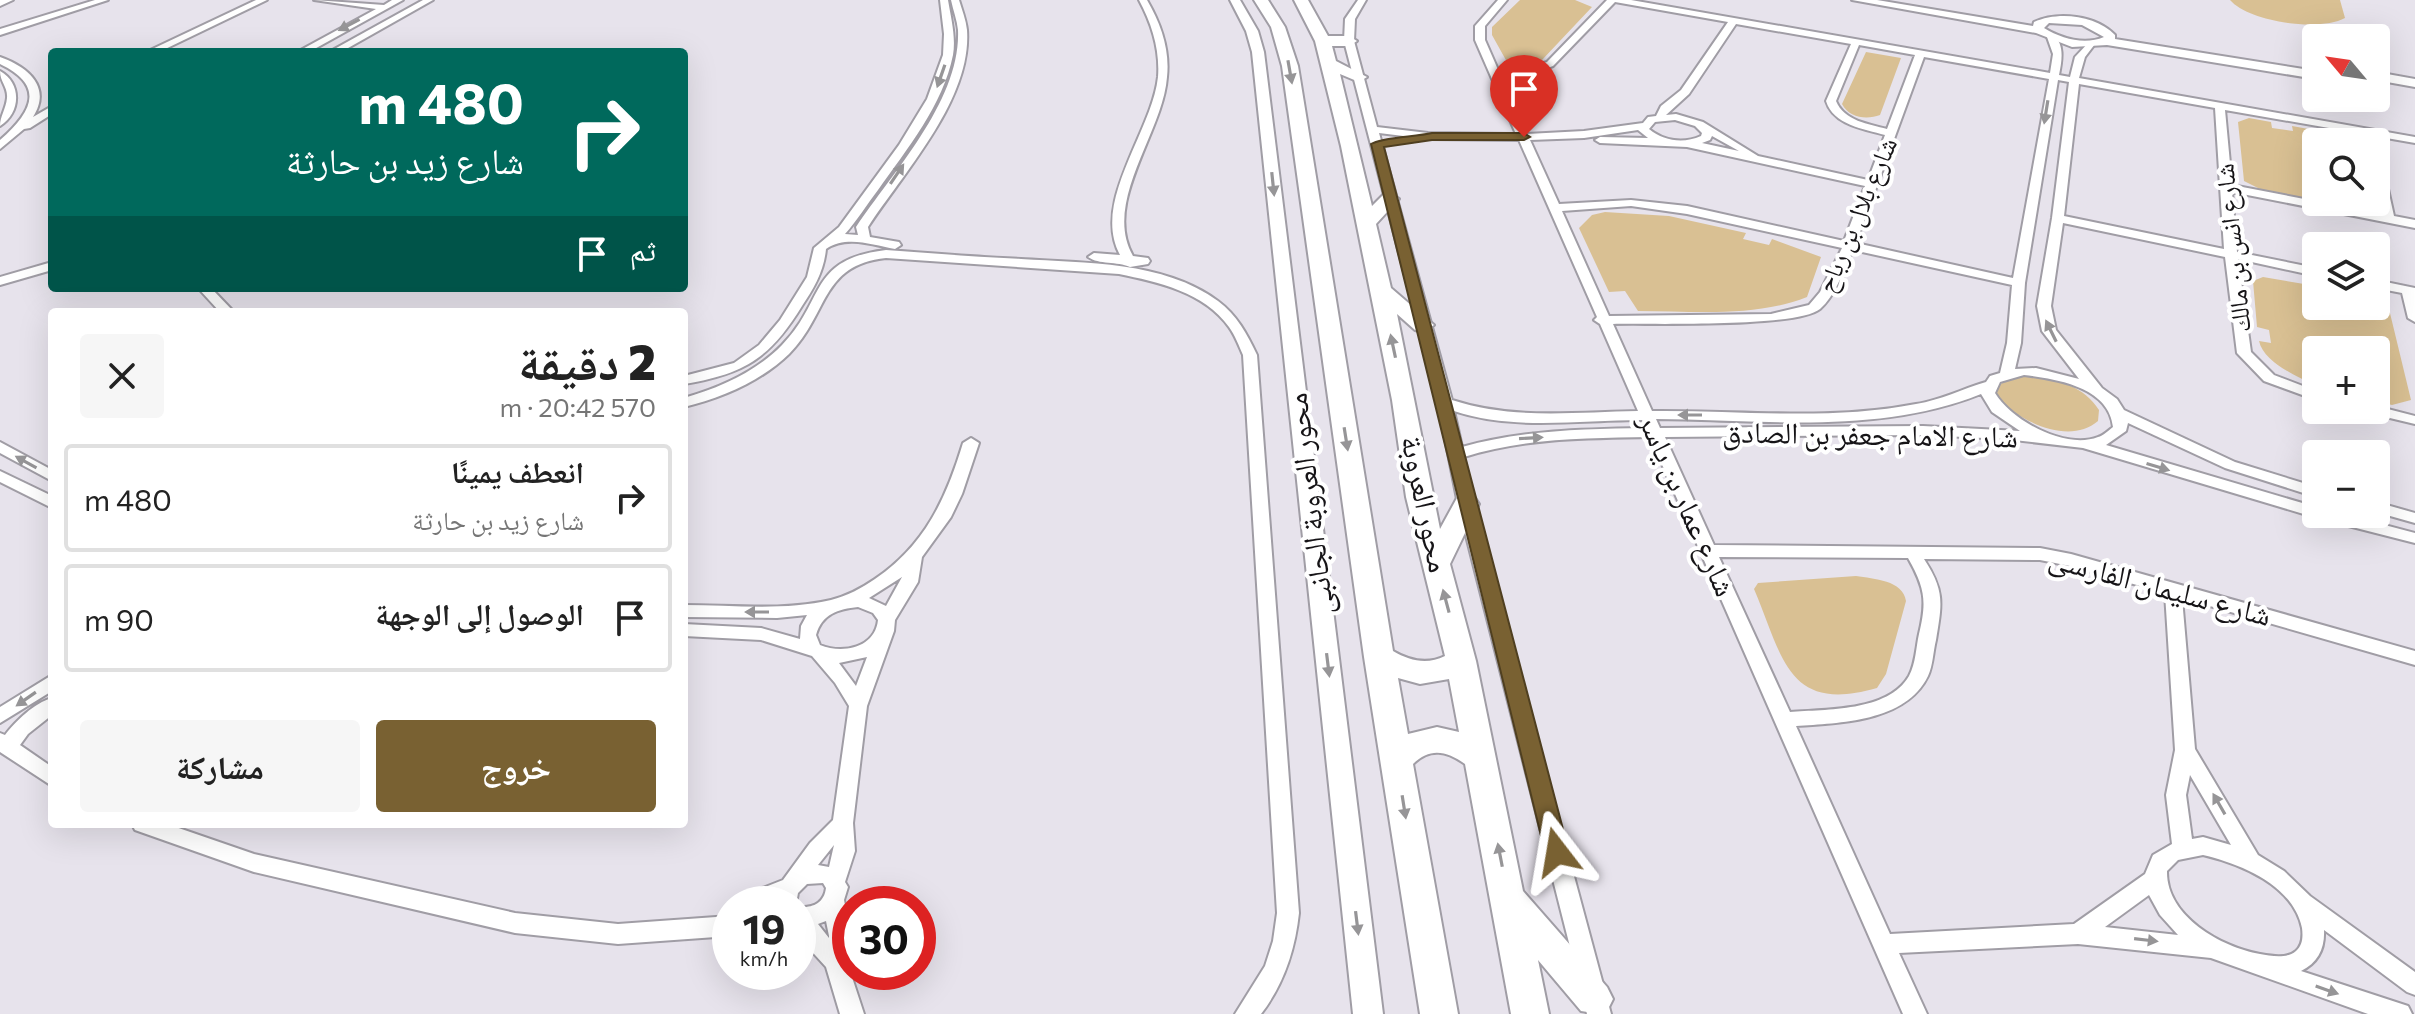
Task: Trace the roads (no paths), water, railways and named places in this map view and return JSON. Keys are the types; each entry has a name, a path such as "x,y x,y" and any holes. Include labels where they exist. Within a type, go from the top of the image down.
{"main road":[{"path":"1261,0 1278,27 1290,66 1379,657 1439,1014"},
{"name":"محور العروبة","path":"1301,0 1334,48 1419,497 1461,661 1530,1014"},
{"path":"1334,48 1359,77"},
{"path":"1367,222 1390,199"},
{"path":"1381,291 1423,325"},
{"path":"1436,565 1466,504"},
{"path":"1379,657 1394,667 1431,673 1448,669 1461,661"},
{"path":"1397,760 1405,749 1418,742 1435,739 1460,744 1480,758"},
{"path":"1508,899 1597,1006"}],"street":[{"path":"0,3 9,0"},
{"path":"0,32 104,0"},
{"path":"160,48 263,0"},
{"path":"318,0 383,7"},
{"path":"309,48 399,0"},
{"path":"340,48 429,0"},
{"path":"688,379 728,370 753,358 772,343 819,268 820,248 846,226 918,121 941,81 949,44 944,0"},
{"path":"865,241 862,227 951,88 963,45 961,14 955,0"},
{"path":"1126,259 1119,240 1122,201 1136,153 1155,109 1163,66 1157,28 1143,0"},
{"name":"محور العروبة الجانبى","path":"1235,0 1252,31 1258,52 1368,1014"},
{"path":"1362,0 1334,48 1359,77 1445,403 1466,504 1597,1006"},
{"name":"شارع عمار بن ياسر","path":"1503,0 1485,19 1478,33 1495,75 1557,208 1601,320 1656,434 1915,1014"},
{"path":"1495,75 1534,70 1550,64 1614,0 2220,106 2326,128"},
{"path":"1857,0 2040,26 2074,21 2108,37 2302,72"},
{"path":"1903,0 2040,26 2052,37 2058,54 2007,373 2042,373 2081,384 2098,393"},
{"path":"947,15 961,14"},
{"path":"1660,117 1665,108 1687,102 1733,21"},
{"path":"2052,37 2090,44"},
{"path":"2302,65 2108,37 2090,44 2080,57 2074,80 2044,306 2045,319 2061,350 2119,413 2230,465 2302,488"},
{"path":"319,42 327,46 346,44"},
{"path":"1856,42 1831,101 1833,108 1851,122 1891,133"},
{"name":"شارع بلال بن رباح","path":"1601,320 1771,318 1802,314 1821,302 1849,245 1921,53"},
{"path":"0,60 23,71 36,99 30,118 20,130"},
{"path":"0,74 9,82 13,93 11,106 0,123"},
{"path":"2390,82 2415,90"},
{"path":"2390,83 2415,83"},
{"path":"34,94 48,96"},
{"path":"1687,102 1706,138 1690,144"},
{"name":"شارع انس بن مالك","path":"2220,106 2231,254 2244,353 2269,378 2302,391"},
{"path":"1,142 48,112"},
{"path":"1375,136 1407,142 1432,136 1562,136 1643,126 1660,117 1676,117 1702,126 1764,162"},
{"path":"1643,126 1649,135 1669,142"},
{"path":"1562,136 1690,144 1872,184"},
{"path":"2390,138 2415,140"},
{"path":"2226,187 2415,224"},
{"path":"1557,208 1607,203 1648,205 1708,214 2019,283"},
{"path":"2058,218 2302,269"},
{"path":"832,240 844,238 1126,259 1216,306 1241,333 1250,355 1288,913 1282,956 1273,978 1247,1014"},
{"path":"688,401 739,382 775,359 799,334 838,267 854,258 886,254 1095,268 1141,267"},
{"path":"0,272 48,258"},
{"path":"0,281 48,267"},
{"path":"2390,287 2412,292 2415,318"},
{"path":"208,292 223,308"},
{"name":"شارع الامام جعفر بن الصادق","path":"1445,403 1500,418 1888,413 1954,400 1987,386 1994,378 2007,373"},
{"path":"1987,386 1986,394 1998,413 2011,423 2046,438 2084,443 2302,508"},
{"path":"2084,443 2109,439 2117,434 2122,421 2119,413"},
{"path":"2390,414 2415,420"},
{"name":"شارع الامام جعفر بن الصادق","path":"1456,454 1504,439 1656,434 1957,430 2046,438"},
{"path":"887,619 909,582 915,559 949,503 971,443"},
{"path":"0,447 48,474"},
{"path":"0,476 48,501"},
{"path":"2390,511 2415,518"},
{"path":"2377,528 2415,538"},
{"name":"شارع سليمان الفارسى","path":"1708,551 2040,554 2071,560 2415,658"},
{"path":"1783,720 1864,711 1901,696 1911,687 1919,674 1936,602 1930,581 1912,552"},
{"path":"858,706 842,678 808,643 808,627 820,612 877,587 915,559"},
{"path":"2173,590 2185,750 2176,795 2183,847"},
{"path":"688,611 777,612 837,604 872,604 882,610 887,619 887,629 858,706 843,823 845,851 835,886"},
{"path":"688,630 761,634 797,642 832,657 860,654 882,639"},
{"path":"0,716 48,685"},
{"path":"48,708 4,744 48,775"},
{"path":"2185,750 2250,861"},
{"path":"793,886 817,849 843,823"},
{"path":"153,828 254,863 526,925 618,934 659,933 712,924"},
{"path":"2400,1014 2215,949 2196,937 2173,915 2159,893 2155,879 2158,864 2168,853 2183,847 2203,846 2250,861 2269,872 2300,900 2415,985"},
{"path":"796,886 814,873 830,876 833,886"},
{"path":"2078,934 2155,879"},
{"path":"816,915 821,914 832,895"},
{"path":"2255,965 2276,968 2294,965 2307,958 2315,947 2316,933 2300,900"},
{"path":"1883,944 2078,934 2215,949"},
{"path":"816,940 832,958"},
{"path":"845,990 852,1014"}]}
